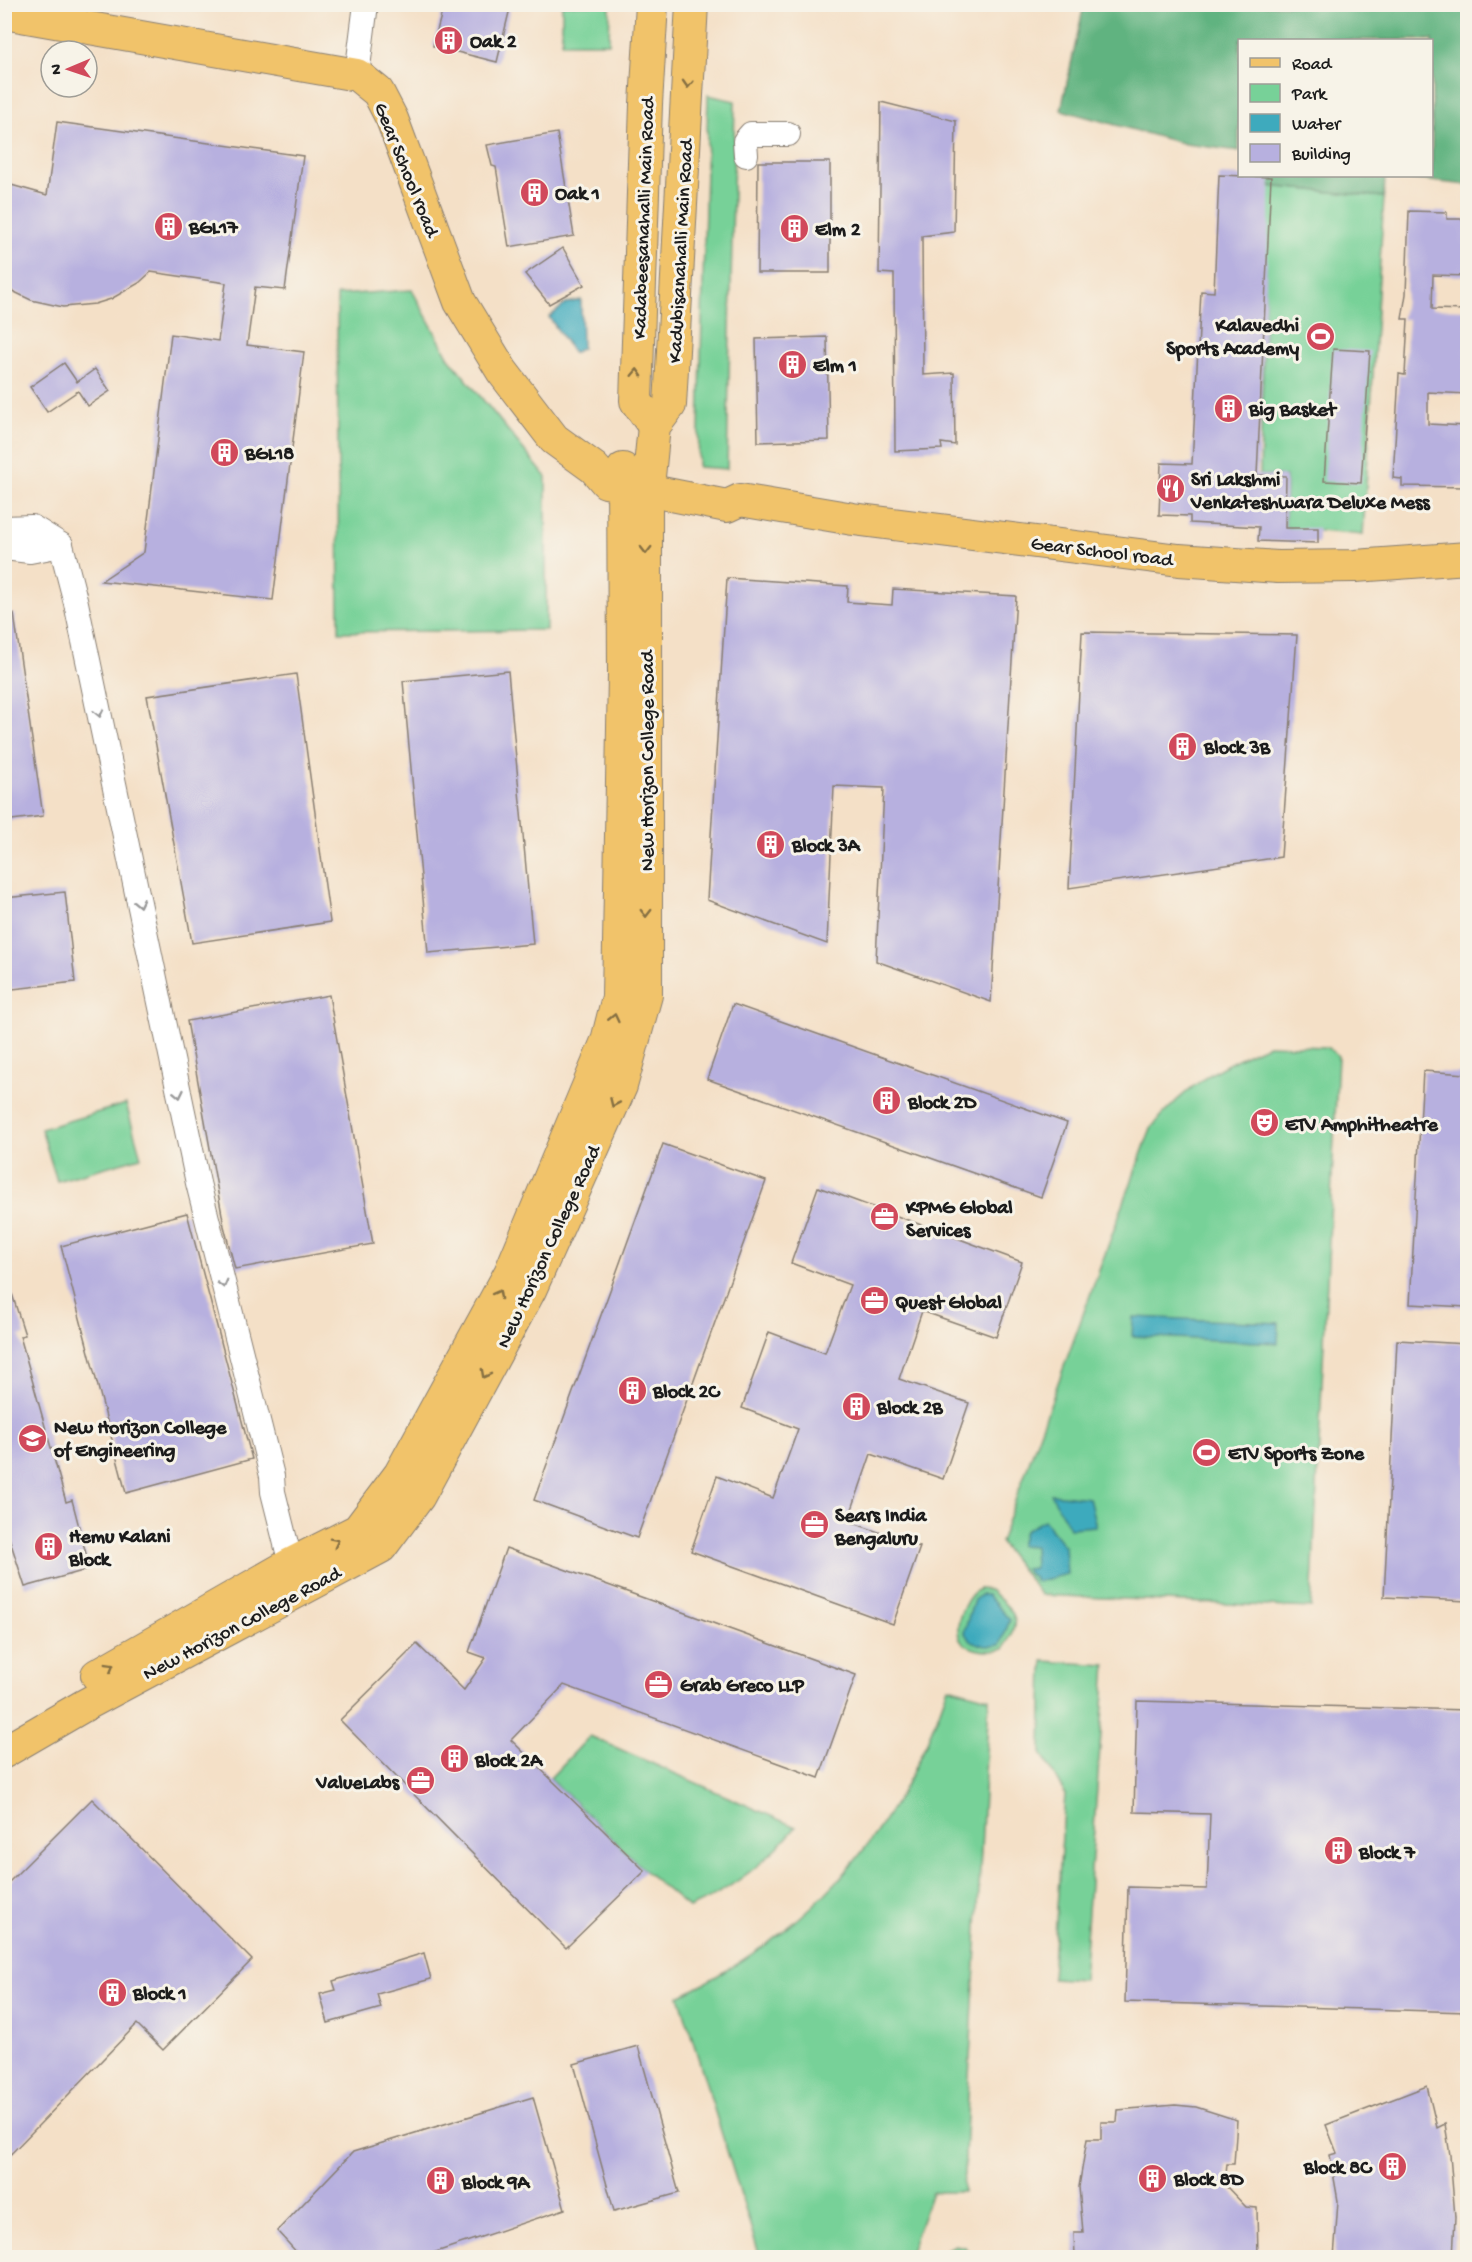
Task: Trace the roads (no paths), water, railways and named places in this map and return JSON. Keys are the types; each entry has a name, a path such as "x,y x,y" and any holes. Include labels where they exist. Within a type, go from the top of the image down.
{"main road":[{"name":"Kadabeesanahalli Main Road","path":"652,4 636,401 654,426"},
{"name":"Kadubisanahalli Main Road","path":"627,478 654,426 670,405 692,4"},
{"path":"4,13 54,13 357,75"},
{"path":"650,44 690,44"},
{"name":"Gear School road","path":"357,75 378,92 392,119 466,312 502,371 554,439 627,478 727,506 740,500 853,519 1179,560 1278,567 1356,566 1467,558"},
{"name":"New Horizon College Road","path":"4,1727 291,1564 358,1530 400,1474 510,1273 611,1030 618,997 627,478"},
{"name":"New Horizon College Road","path":"4,1752 85,1705 381,1547 419,1496 530,1290 621,1086 646,995 627,478"}],"street":[{"path":"357,75 366,4"},
{"path":"746,155 745,141 751,134 789,134"},
{"path":"4,528 32,527 61,545 76,603 198,1183 272,1476 273,1492 291,1564"},
{"path":"4,548 30,551 61,545"}],"water":[{"path":"581,300 582,348 573,353 549,317 567,303"},
{"path":"1133,1317 1279,1323 1278,1343 1132,1336"},
{"path":"1051,1494 1089,1498 1096,1526 1070,1528"},
{"path":"1044,1520 1065,1547 1067,1574 1037,1582 1025,1569 1035,1568 1034,1546 1020,1546 1024,1531"},
{"path":"981,1595 987,1595 1010,1620 1000,1645 980,1645 964,1632 974,1600"}],"place":[{"name":"Oak 2","path":"449,40"},
{"name":"Oak 1","path":"534,192"},
{"name":"BGL17","path":"168,226"},
{"name":"Elm 2","path":"794,228"},
{"name":"Kalavedhi Sports Academy","path":"1320,336"},
{"name":"Elm 1","path":"792,364"},
{"name":"Big Basket","path":"1228,408"},
{"name":"BGL18","path":"224,452"},
{"name":"Sri Lakshmi Venkateshwara Deluxe Mess","path":"1170,489"},
{"name":"Block 3B","path":"1183,746"},
{"name":"Block 3A","path":"771,844"},
{"name":"Block 2D","path":"887,1101"},
{"name":"ETV Amphitheatre","path":"1264,1123"},
{"name":"KPMG Global Services","path":"885,1217"},
{"name":"Quest Global","path":"874,1301"},
{"name":"Block 2C","path":"632,1390"},
{"name":"Block 2B","path":"856,1406"},
{"name":"New Horizon College of Engineering","path":"33,1438"},
{"name":"ETV Sports Zone","path":"1207,1452"},
{"name":"Sears India Bengaluru","path":"814,1525"},
{"name":"Hemu Kalani Block","path":"48,1546"},
{"name":"Grab Greco LLP","path":"659,1684"},
{"name":"Block 2A","path":"454,1759"},
{"name":"ValueLabs","path":"420,1781"},
{"name":"Block 7","path":"1338,1851"},
{"name":"Block 1","path":"112,1992"},
{"name":"Block 8C","path":"1392,2166"},
{"name":"Block 8D","path":"1153,2178"},
{"name":"Block 9A","path":"441,2181"}]}
